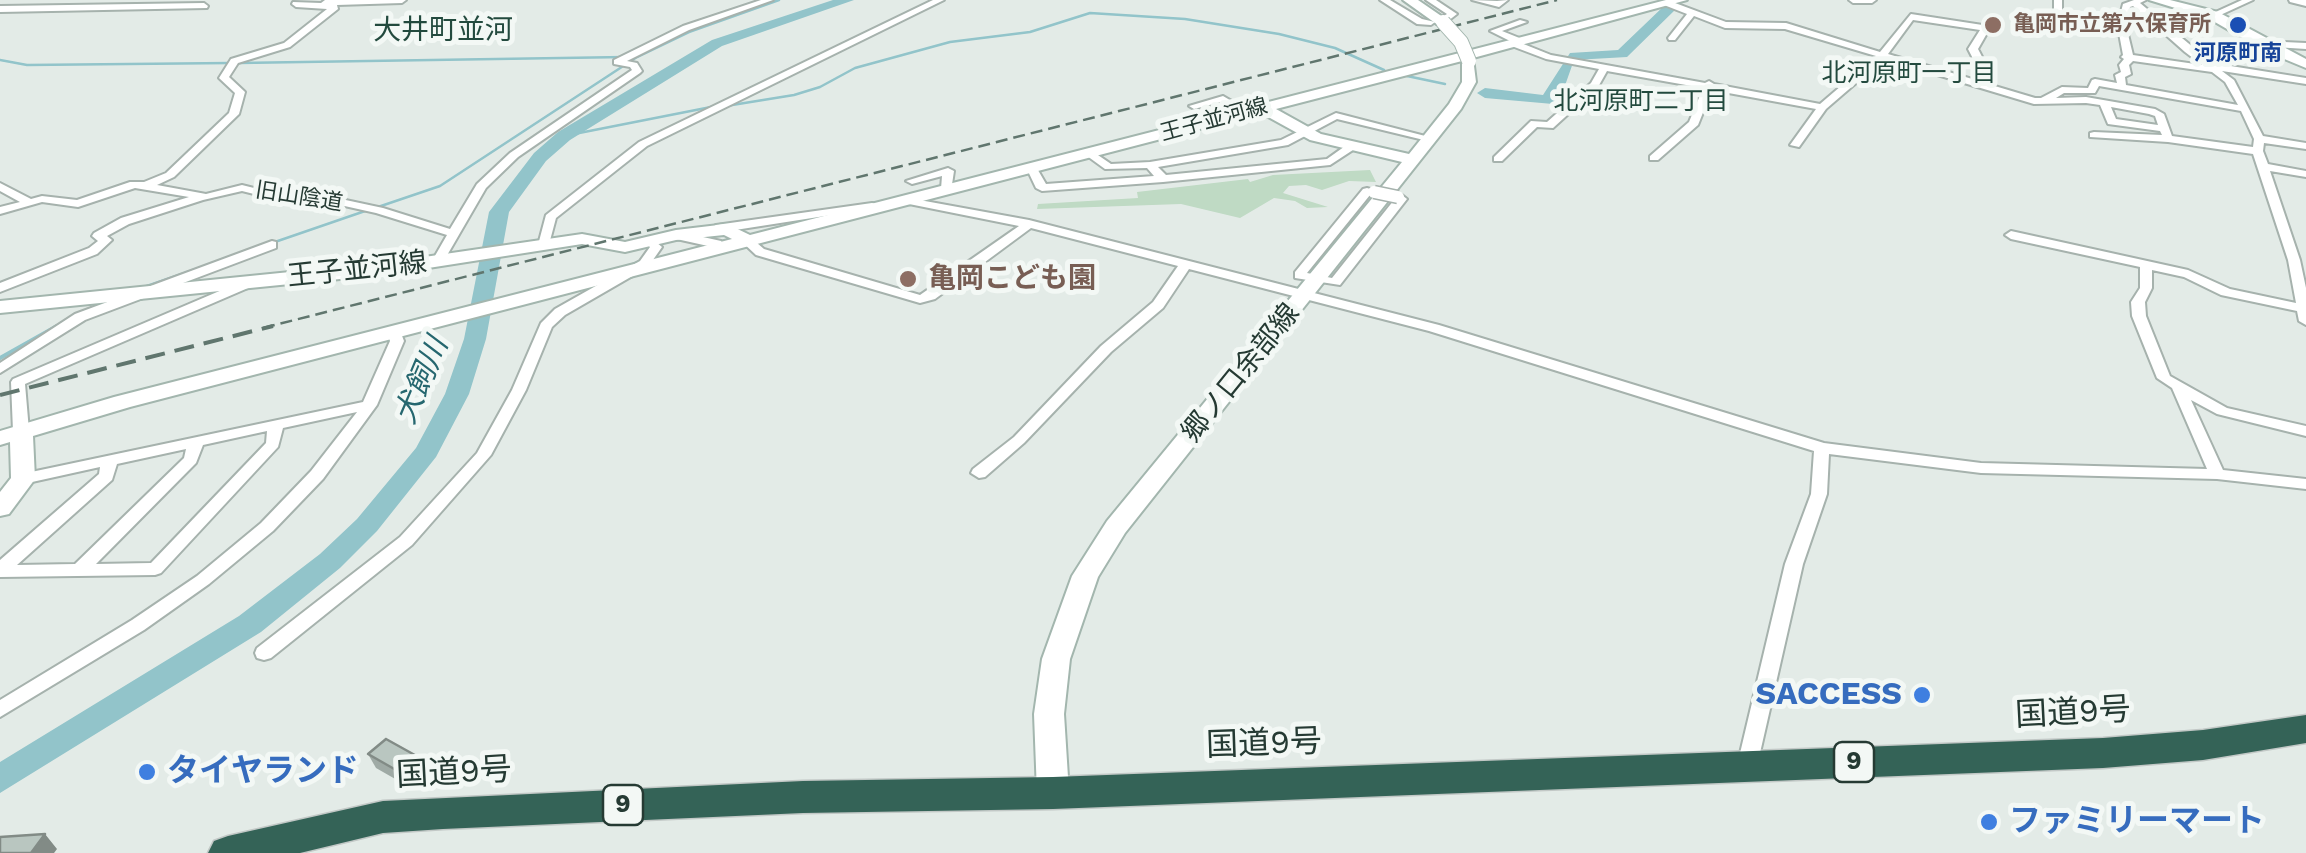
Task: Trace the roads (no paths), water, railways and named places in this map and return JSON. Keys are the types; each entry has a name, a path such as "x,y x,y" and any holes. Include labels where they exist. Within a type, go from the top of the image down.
{"highway":[{"name":"国道9号","path":"228,853 383,817 803,797 1053,793 2103,753 2203,745 2306,729"}],"main road":[{"path":"1409,0 1440,21 1460,42 1467,57 1435,114 1430,136"},
{"path":"2155,0 2214,14 2262,44 2306,64"},
{"name":"王子並河線","path":"10,434 1674,1"},
{"name":"郷ノ口余部線","path":"1053,793 1050,714 1056,659 1085,576 1116,527 1465,94 1470,82 1467,57"},
{"path":"1262,107 1306,132 1410,159"},
{"path":"714,237 736,232 746,240"},
{"name":"王子並河線","path":"10,306 441,261 582,238 625,247 676,235 714,237"},
{"path":"0,508 23,479 10,434"}],"street":[{"path":"147,185 170,175 234,114 240,92 224,78 234,61 287,45 335,7 296,4 402,0"},
{"path":"441,261 452,234 482,186 514,155 637,71 634,64 617,62 686,28 769,0"},
{"path":"1384,0 1420,22 1440,21 1453,14 1430,0"},
{"path":"1476,0 1499,4 1504,0"},
{"path":"1853,0 1872,0"},
{"path":"2058,0 2058,12 2064,17 2122,26"},
{"path":"2214,14 2248,0"},
{"path":"2293,0 2306,3"},
{"path":"1674,1 1691,14 1724,25 1786,26 2039,102 2104,102 2112,122 2167,134 2258,145 2306,146"},
{"path":"539,246 550,217 584,186 642,144 934,2"},
{"path":"2012,235 2188,274 2226,292 2305,314 2300,261 2288,244 2246,110 2228,80 2139,2 2126,6 2122,26 2126,74 2120,76 2122,88"},
{"path":"0,9 204,6"},
{"path":"1672,38 1691,14"},
{"path":"1795,145 1822,107 1881,57 1911,17 1986,28 1974,49 1988,78 1983,84"},
{"path":"1523,22 1494,31 1549,57 1822,107"},
{"path":"2262,44 2306,46"},
{"path":"2126,57 2306,81"},
{"path":"1498,160 1535,123 1549,126 1578,96 1595,85 1605,66"},
{"path":"2039,102 2062,90 2092,91 2095,82 2246,110"},
{"path":"1654,158 1694,122 1709,84"},
{"path":"1194,106 1223,98 1243,112"},
{"path":"1088,152 1109,167 1150,165 1284,143 1336,116 1430,136"},
{"path":"2094,135 2167,134"},
{"path":"1031,167 1042,188 1330,162 1352,146"},
{"path":"1150,165 1163,179"},
{"path":"2263,166 2306,174"},
{"path":"912,181 948,171 947,188"},
{"name":"旧山陰道","path":"0,210 27,201 78,204 124,186 147,185 206,197 242,188 286,198 313,196 380,210 452,234"},
{"path":"0,186 27,201"},
{"path":"1367,191 1401,199 1334,282 1310,288 1299,274 1367,191"},
{"path":"0,290 94,251 106,240 98,236 125,221 206,197"},
{"path":"714,237 897,202 1030,224 1186,264 1310,288 1822,448 1981,468 2217,474 2306,484"},
{"path":"746,240 760,252 920,299 930,296 1030,224"},
{"path":"264,653 406,541 484,455 519,390 546,326 560,312 644,264 656,247 650,241"},
{"path":"2288,244 2306,248"},
{"path":"0,369 80,318 272,245"},
{"path":"978,474 1019,440 1106,348 1158,305 1186,264"},
{"path":"2146,265 2146,288 2138,302 2139,316 2164,378 2243,418 2306,430"},
{"path":"10,434 19,398 18,382 250,282"},
{"path":"0,290 20,302 10,306"},
{"path":"0,709 138,625 203,580 267,527 317,475 370,404 397,342 394,331"},
{"path":"2178,388 2217,474"},
{"path":"0,402 19,398"},
{"path":"23,479 370,404"},
{"path":"0,571 155,569 273,444 276,425"},
{"path":"78,571 191,460 196,442"},
{"path":"1747,766 1794,564 1819,494 1822,448"},
{"path":"0,571 106,476 110,461"}],"waterway":[{"path":"378,207 440,186 637,57 689,32 779,0"},
{"name":"犬飼川","path":"0,779 250,624 330,561 367,525 427,451 457,394 475,339 499,212 540,157 564,136 717,43 847,0"},
{"path":"1575,56 1622,54 1670,8"},
{"path":"726,106 794,95 820,87 855,68 950,42 1030,32 1090,13 1185,19 1279,34 1335,48 1384,70"},
{"path":"239,63 625,57"},
{"path":"0,60 27,65 230,63"},
{"path":"1485,93 1547,100 1554,94 1568,63"},
{"path":"1407,76 1445,84"},
{"path":"564,136 711,107"},
{"path":"141,288 368,210"},
{"path":"53,328 64,322"},
{"path":"0,358 57,326"}],"railway":[{"path":"263,328 1557,0"},
{"path":"0,395 273,326"}],"place":[{"name":"亀岡市立第六保育所","path":"1993,25"},
{"name":"河原町南","path":"2238,25"},
{"name":"亀岡こども園","path":"908,279"},
{"name":"SACCESS","path":"1922,695"},
{"name":"タイヤランド","path":"147,772"},
{"name":"ファミリーマート","path":"1989,822"}],"district":[{"name":"大井町並河","path":"443,31"},
{"name":"北河原町一丁目","path":"1909,74"},
{"name":"北河原町二丁目","path":"1641,102"}]}
